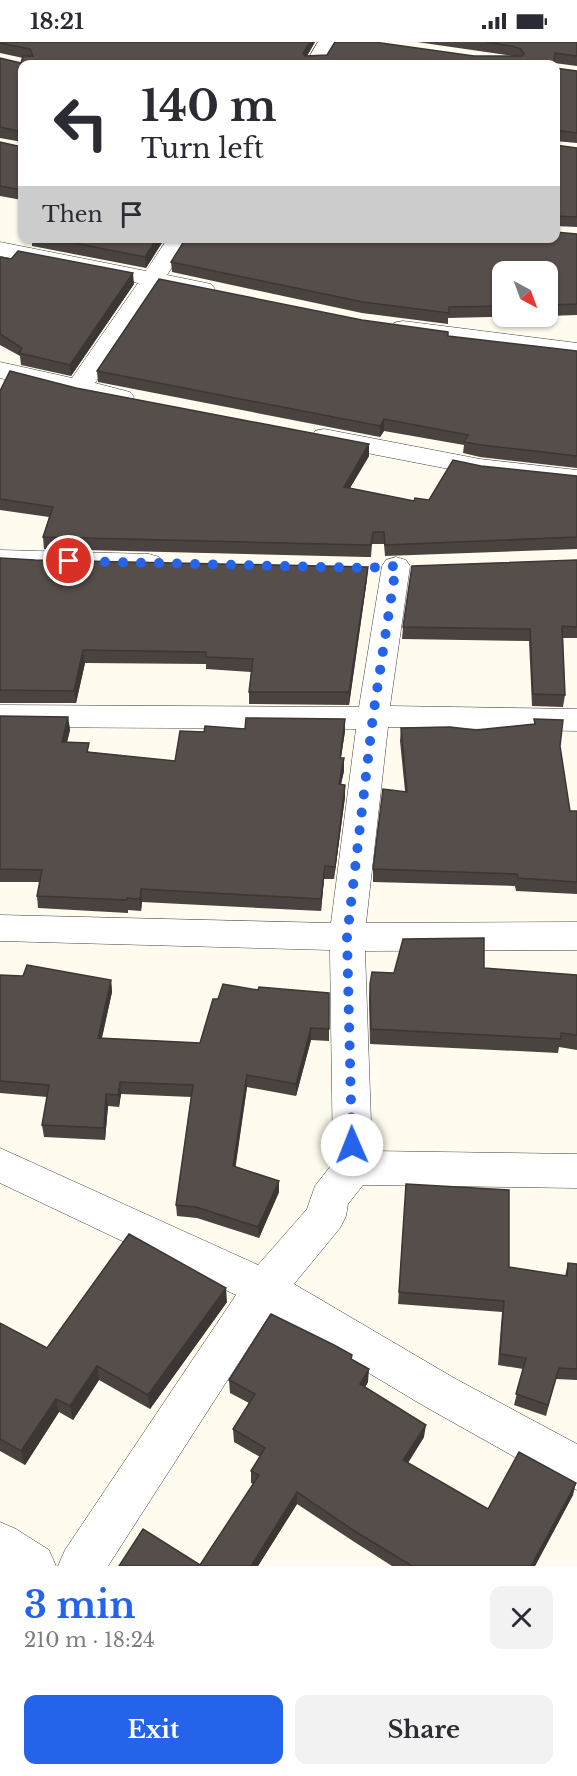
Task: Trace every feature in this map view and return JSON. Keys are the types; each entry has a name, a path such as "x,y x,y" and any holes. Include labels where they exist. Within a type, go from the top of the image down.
{"street":[{"path":"317,60 328,42"},
{"path":"78,389 176,243"},
{"path":"0,249 222,293"},
{"path":"385,325 577,351"},
{"path":"0,370 50,380 78,389 147,402"},
{"path":"297,431 480,467 577,478"},
{"path":"0,559 177,563"},
{"path":"81,1566 264,1288 326,1216 329,1198 353,1168 347,937 373,716 394,567"},
{"path":"0,716 368,718 373,716 577,720"},
{"path":"0,928 347,937 577,936"},
{"path":"0,1165 264,1288 439,1392 577,1468"},
{"path":"353,1168 577,1171"},
{"path":"0,1545 33,1566"}],"building":[{"path":"310,42 303,53 305,56 327,55 335,42 374,42 474,56 522,56 524,54 521,49 486,42 577,42 577,56 555,53 554,60 22,60 23,56 33,56 30,49 0,43"},
{"path":"0,58 18,62 18,131 0,127"},
{"path":"560,69 577,71 577,133 560,131"},
{"path":"0,142 18,146 18,189 0,186"},
{"path":"560,146 577,148 577,217 560,216"},
{"path":"560,232 577,234 577,304 558,305 558,261 492,261 492,306 449,307 449,313 363,302 171,262 183,243 560,243"},
{"path":"74,243 154,243 145,257"},
{"path":"18,251 133,273 70,365 19,353 22,348 0,334 0,257 11,259"},
{"path":"159,279 362,320 448,332 448,336 577,351 577,456 464,442 468,435 384,419 380,426 97,371"},
{"path":"10,371 76,388 369,444 344,487 414,501 415,498 429,500 453,460 481,466 577,476 577,537 385,545 384,532 373,532 371,545 366,545 43,537 53,507 0,499 0,391"},
{"path":"0,558 368,567 349,692 249,692 253,659 206,657 206,652 83,650 74,691 0,690"},
{"path":"577,560 577,627 562,626 565,695 533,694 530,629 403,627 412,566"},
{"path":"0,716 68,717 62,742 89,743 87,752 175,761 180,731 204,732 205,726 245,729 246,718 345,719 340,758 344,758 339,784 345,785 335,867 325,866 321,899 141,889 140,899 127,898 127,900 37,896 42,870 0,869"},
{"path":"534,719 563,720 560,746 570,811 577,811 577,882 518,878 517,874 373,869 383,789 407,792 401,728 450,727 476,730 535,724"},
{"path":"484,938 484,968 577,975 577,1035 561,1033 561,1039 371,1029 372,972 394,973 403,939"},
{"path":"27,965 111,980 98,1038 200,1043 213,999 218,999 223,984 258,990 259,987 329,993 329,1029 311,1028 296,1084 247,1075 233,1166 279,1181 258,1227 196,1207 176,1205 193,1085 120,1082 118,1095 106,1094 104,1128 42,1125 49,1085 0,1081 0,975 23,976"},
{"path":"406,1184 509,1190 509,1267 567,1276 568,1263 577,1264 577,1369 559,1368 548,1405 516,1394 526,1358 500,1354 504,1301 399,1292"},
{"path":"129,1234 226,1288 148,1395 97,1366 70,1406 56,1399 21,1451 0,1439 0,1323 47,1348"},
{"path":"271,1314 352,1355 351,1359 369,1369 360,1384 426,1425 403,1460 488,1509 519,1452 576,1483 531,1566 412,1566 297,1492 251,1566 119,1566 143,1529 200,1565 259,1475 251,1471 265,1448 233,1429 255,1394 229,1380"}],"route":[{"path":"69,561 366,568 396,566 373,716 347,937 352,1145"}]}
